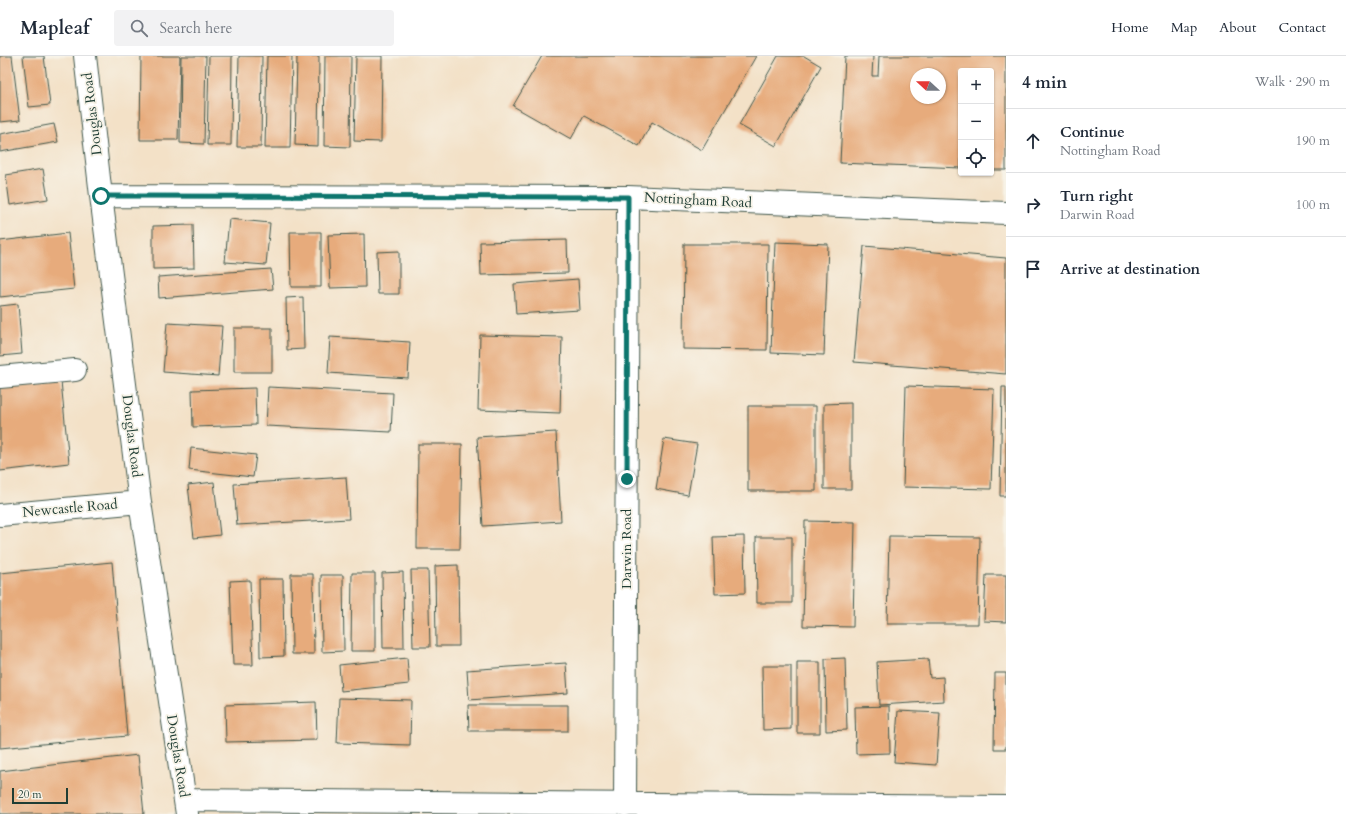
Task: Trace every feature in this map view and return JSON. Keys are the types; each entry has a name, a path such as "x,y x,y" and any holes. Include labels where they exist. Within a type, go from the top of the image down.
{"street":[{"name":"Douglas Road","path":"85,56 101,196 140,502 186,807"},
{"name":"Nottingham Road","path":"101,196 628,197 1006,213"},
{"name":"Darwin Road","path":"625,805 628,197"},
{"path":"0,377 75,370"},
{"name":"Newcastle Road","path":"0,515 140,502"},
{"path":"186,807 625,805 1006,807"}],"building":[{"path":"0,56 12,56 20,120 0,122"},
{"path":"23,56 44,56 50,105 29,107"},
{"path":"141,56 180,56 178,140 140,140"},
{"path":"181,56 206,56 204,144 180,143"},
{"path":"209,56 232,56 231,145 207,145"},
{"path":"239,56 262,56 261,147 237,147"},
{"path":"267,56 292,56 290,148 265,148"},
{"path":"297,56 319,56 318,146 295,145"},
{"path":"325,56 351,56 350,147 324,146"},
{"path":"356,56 382,56 381,142 354,141"},
{"path":"542,56 756,56 702,150 652,122 639,146 584,116 571,139 513,106"},
{"path":"778,56 804,56 821,66 776,146 739,125"},
{"path":"845,56 873,56 872,76 878,76 879,56 1006,56 1006,170 994,170 994,68 958,68 958,168 840,163"},
{"path":"54,124 58,142 0,152 0,134"},
{"path":"43,169 48,199 10,205 6,175"},
{"path":"229,219 270,223 266,265 225,262"},
{"path":"193,225 194,268 153,269 153,226"},
{"path":"290,232 321,232 321,287 291,287"},
{"path":"68,233 74,289 0,297 0,241"},
{"path":"364,234 365,287 330,288 328,235"},
{"path":"567,240 568,273 481,275 480,242"},
{"path":"775,242 828,244 824,355 771,353"},
{"path":"684,244 768,244 767,350 683,349"},
{"path":"864,246 1006,258 1006,374 854,362"},
{"path":"399,251 399,294 378,294 377,252"},
{"path":"271,269 273,289 159,298 158,277"},
{"path":"578,279 580,310 516,314 514,284"},
{"path":"303,297 304,349 287,350 286,298"},
{"path":"18,304 22,354 0,356 0,306"},
{"path":"167,323 222,326 218,376 163,372"},
{"path":"234,328 272,328 272,372 234,372"},
{"path":"480,335 562,337 560,413 478,410"},
{"path":"330,337 410,342 408,378 328,373"},
{"path":"61,381 69,463 0,471 0,388"},
{"path":"906,386 994,389 991,489 903,487"},
{"path":"268,387 393,393 391,432 266,426"},
{"path":"1002,387 1006,387 1006,496 1000,496"},
{"path":"255,388 256,425 193,427 192,390"},
{"path":"851,403 851,489 824,489 824,404"},
{"path":"748,406 816,406 816,491 748,491"},
{"path":"556,432 561,521 483,526 477,437"},
{"path":"664,439 697,444 688,495 656,489"},
{"path":"418,444 462,444 460,549 417,549"},
{"path":"191,448 256,455 253,477 189,470"},
{"path":"346,477 349,519 237,525 234,484"},
{"path":"214,482 220,535 194,538 188,485"},
{"path":"805,521 855,522 853,627 803,626"},
{"path":"744,536 745,593 715,594 713,537"},
{"path":"889,536 980,537 978,624 887,624"},
{"path":"756,537 792,537 792,603 757,603"},
{"path":"112,562 127,736 0,748 0,573"},
{"path":"458,565 459,646 436,646 435,566"},
{"path":"411,570 428,570 430,647 413,647"},
{"path":"403,572 404,648 383,648 382,573"},
{"path":"352,573 375,573 375,651 351,651"},
{"path":"291,574 313,574 314,654 292,654"},
{"path":"321,575 343,575 344,651 322,652"},
{"path":"986,575 1006,575 1006,622 984,621"},
{"path":"259,579 283,579 284,656 260,657"},
{"path":"250,580 253,665 233,665 230,581"},
{"path":"407,658 409,684 341,691 339,665"},
{"path":"845,658 847,730 826,731 825,659"},
{"path":"928,659 930,678 943,677 944,701 879,705 877,662"},
{"path":"797,662 820,662 820,733 797,733"},
{"path":"566,663 568,693 469,700 467,670"},
{"path":"762,666 791,666 791,729 763,730"},
{"path":"995,673 1006,673 1006,749 994,749"},
{"path":"339,698 411,700 410,745 337,743"},
{"path":"316,702 317,740 226,742 225,705"},
{"path":"468,705 568,705 568,731 469,731"},
{"path":"889,706 890,753 856,754 855,707"},
{"path":"898,711 940,713 936,765 894,762"},
{"path":"138,755 144,814 0,814 0,771"}],"route":[{"path":"101,196 628,197 627,479"}]}
